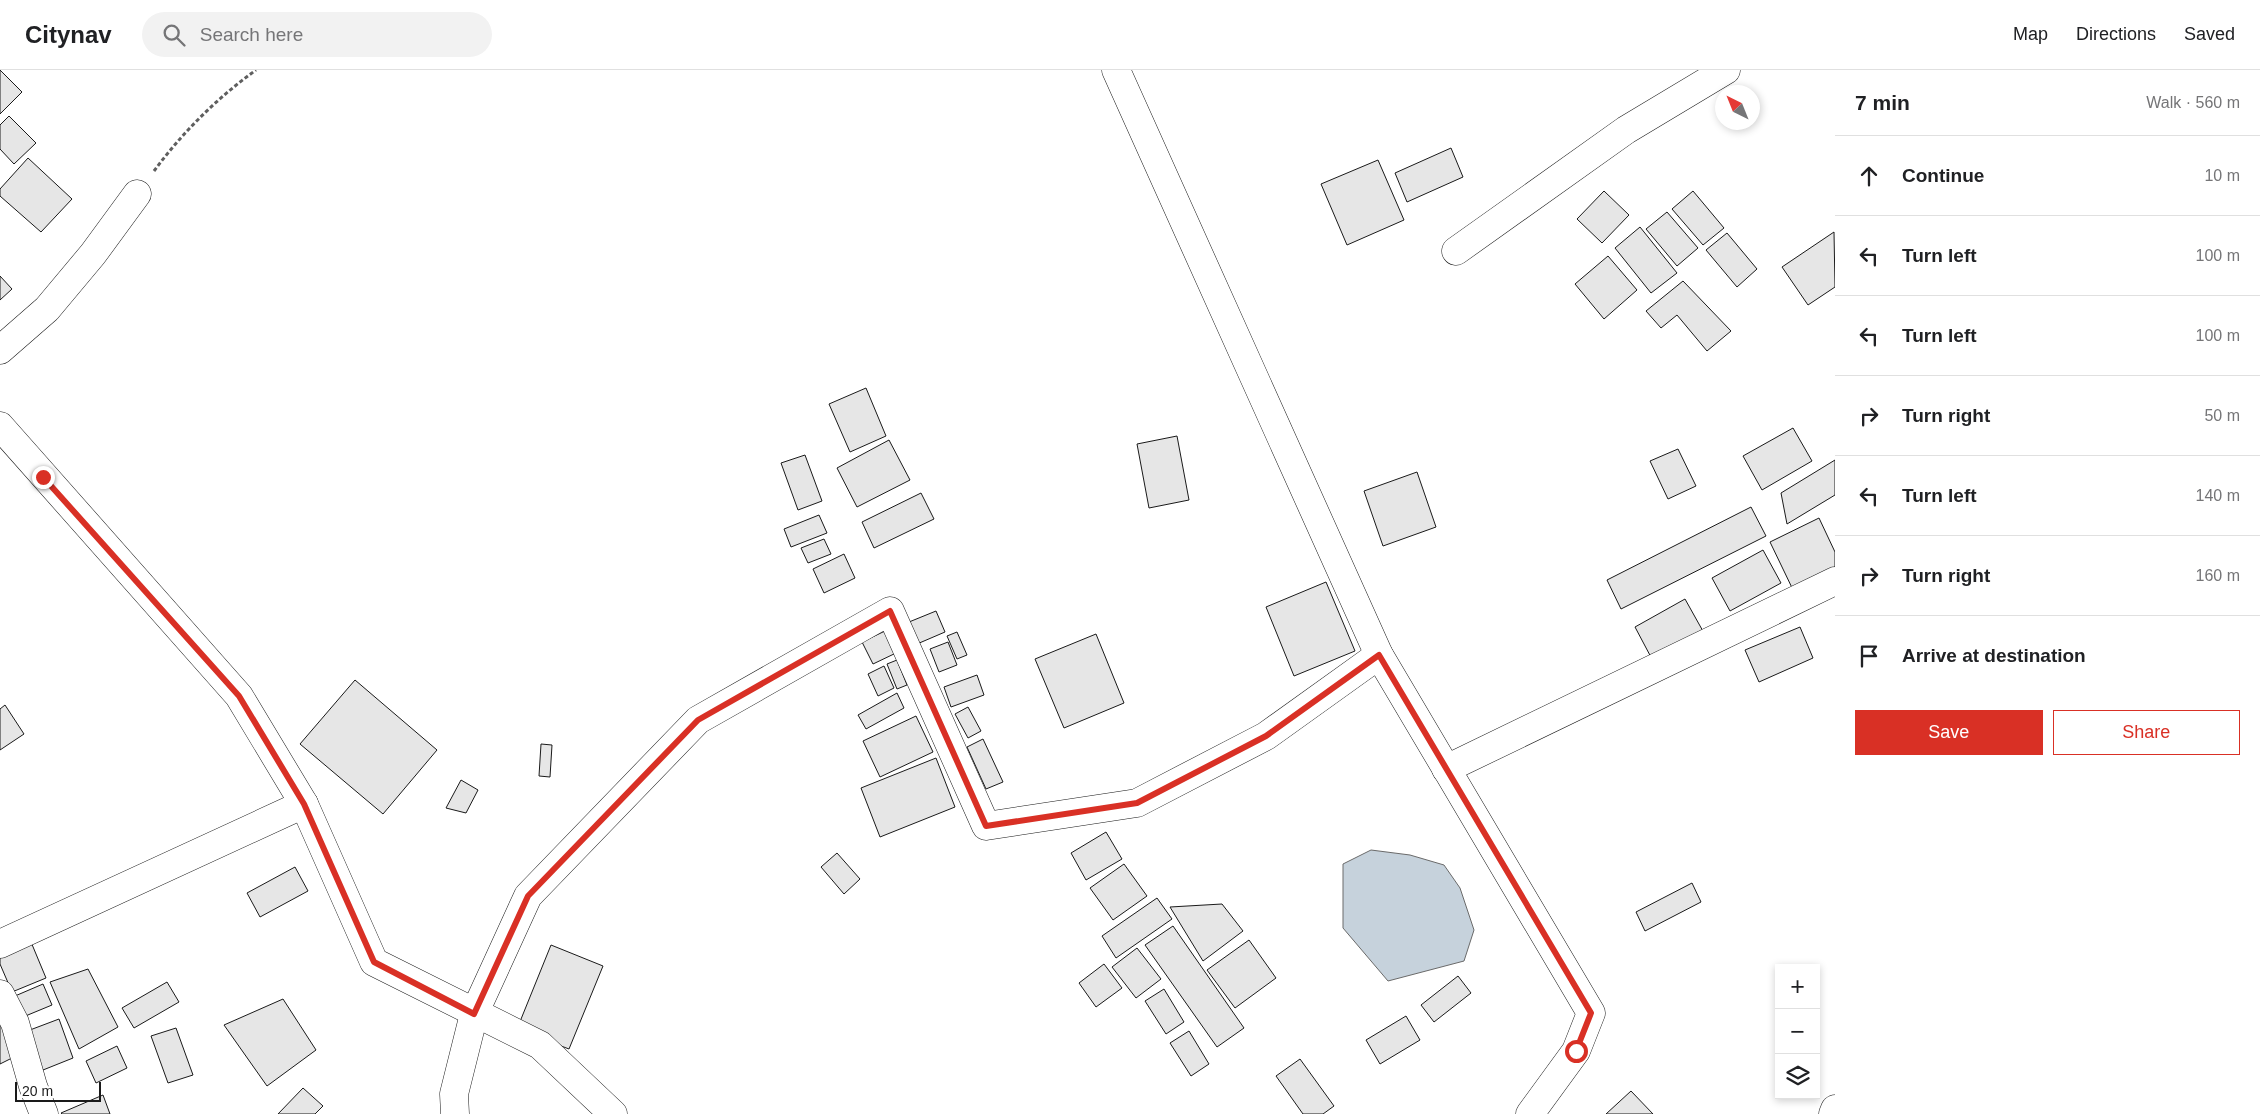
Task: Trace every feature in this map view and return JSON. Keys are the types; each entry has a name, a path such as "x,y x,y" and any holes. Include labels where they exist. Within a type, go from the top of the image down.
{"street":[{"path":"1116,70 1379,655 1591,1013 1576,1051 1530,1114"},
{"path":"1456,251 1626,130 1726,70"},
{"path":"0,350 47,308 93,254 137,194"},
{"path":"0,426 239,696 304,804 374,962 540,1046 612,1114"},
{"path":"1446,769 1835,581"},
{"path":"455,1114 454,1094 474,1014 528,896 698,720 890,611 986,826 1137,803 1266,736 1379,655"},
{"path":"0,944 304,804"},
{"path":"0,994 15,1023 33,1086 44,1114"},
{"path":"1833,1114 1835,1109"}],"path":[{"path":"137,194 173,145 233,86 256,70"}],"shaded area":[{"path":"1371,850 1410,855 1444,865 1460,888 1474,930 1464,961 1388,981 1343,928 1343,864"}],"building":[{"path":"0,70 22,92 0,114"},
{"path":"9,116 36,143 14,164 0,149 0,125"},
{"path":"1451,148 1463,177 1407,202 1395,173"},
{"path":"28,158 72,199 41,232 0,196 0,189"},
{"path":"1378,160 1404,220 1347,245 1321,184"},
{"path":"1604,191 1629,215 1602,243 1577,219"},
{"path":"1693,191 1724,228 1703,245 1672,209"},
{"path":"1667,212 1698,248 1677,266 1646,229"},
{"path":"1640,227 1677,273 1651,293 1615,248"},
{"path":"1834,232 1835,287 1808,305 1782,267"},
{"path":"1727,233 1757,269 1737,287 1706,250"},
{"path":"1608,256 1637,290 1604,319 1575,284"},
{"path":"0,276 12,289 0,300"},
{"path":"1683,281 1731,331 1707,351 1677,315 1661,328 1646,311"},
{"path":"866,388 886,436 850,452 829,404"},
{"path":"1793,428 1812,461 1762,490 1743,456"},
{"path":"1177,436 1189,500 1149,508 1137,444"},
{"path":"889,440 910,480 857,507 837,468"},
{"path":"1678,449 1696,486 1668,499 1650,461"},
{"path":"805,455 822,501 798,510 781,463"},
{"path":"1835,460 1835,495 1787,524 1781,493"},
{"path":"1417,472 1436,527 1383,546 1364,491"},
{"path":"921,493 934,519 874,548 862,522"},
{"path":"1751,507 1766,536 1621,609 1607,580"},
{"path":"819,515 827,533 791,547 784,529"},
{"path":"1819,518 1835,552 1835,574 1795,594 1770,542"},
{"path":"824,539 831,554 808,563 801,548"},
{"path":"1763,550 1781,583 1730,611 1712,578"},
{"path":"844,554 855,578 824,593 813,569"},
{"path":"1326,582 1355,651 1294,676 1266,607"},
{"path":"1685,599 1704,633 1653,661 1635,627"},
{"path":"936,611 945,632 917,644 909,622"},
{"path":"1800,627 1813,658 1759,682 1745,650"},
{"path":"885,631 896,653 873,664 862,642"},
{"path":"957,632 967,655 957,659 947,636"},
{"path":"1096,634 1124,703 1064,728 1035,659"},
{"path":"948,642 957,665 939,672 930,649"},
{"path":"897,660 907,685 897,689 887,664"},
{"path":"884,666 894,688 878,696 868,674"},
{"path":"977,675 984,695 951,707 944,687"},
{"path":"355,680 437,750 383,814 300,744"},
{"path":"897,693 904,708 866,729 858,715"},
{"path":"5,705 24,734 0,750 0,709"},
{"path":"968,707 981,731 968,738 955,714"},
{"path":"916,716 933,752 880,777 863,741"},
{"path":"983,739 1003,782 986,789 967,747"},
{"path":"541,744 552,745 550,777 539,776"},
{"path":"936,758 955,807 880,837 861,788"},
{"path":"461,780 478,790 466,813 446,808"},
{"path":"1106,832 1122,859 1086,880 1071,853"},
{"path":"837,853 860,879 844,894 821,867"},
{"path":"1124,864 1147,896 1113,920 1090,888"},
{"path":"295,867 308,891 260,917 247,893"},
{"path":"1692,883 1701,902 1645,931 1636,912"},
{"path":"1157,898 1172,919 1116,958 1102,936"},
{"path":"1222,904 1243,931 1203,961 1170,907"},
{"path":"1173,926 1244,1028 1217,1047 1145,945"},
{"path":"1249,940 1276,978 1235,1008 1207,970"},
{"path":"31,942 46,978 12,992 0,964 0,956"},
{"path":"551,945 603,966 569,1049 517,1029"},
{"path":"1137,948 1161,979 1136,998 1112,967"},
{"path":"1104,964 1122,988 1096,1007 1079,983"},
{"path":"88,969 118,1027 79,1049 50,982"},
{"path":"1458,976 1471,993 1434,1022 1421,1005"},
{"path":"167,982 179,1002 134,1028 122,1008"},
{"path":"43,984 52,1005 23,1017 15,996"},
{"path":"1164,989 1184,1022 1166,1034 1145,1001"},
{"path":"283,999 316,1050 267,1086 224,1025"},
{"path":"1406,1016 1420,1040 1380,1064 1366,1040"},
{"path":"59,1019 73,1058 38,1072 22,1033"},
{"path":"3,1024 18,1055 0,1064 0,1025"},
{"path":"176,1028 193,1075 168,1083 151,1036"},
{"path":"1189,1031 1209,1064 1191,1076 1170,1043"},
{"path":"117,1046 127,1068 96,1083 86,1061"},
{"path":"1300,1059 1334,1106 1323,1114 1303,1114 1276,1076"},
{"path":"303,1088 323,1106 315,1114 278,1114"},
{"path":"1631,1091 1653,1114 1606,1114"},
{"path":"103,1095 110,1114 61,1113"}],"route":[{"path":"43,477 239,696 304,804 374,962 474,1014 528,896 698,720 890,611 986,826 1137,803 1266,736 1379,655 1591,1013 1576,1051"}]}
